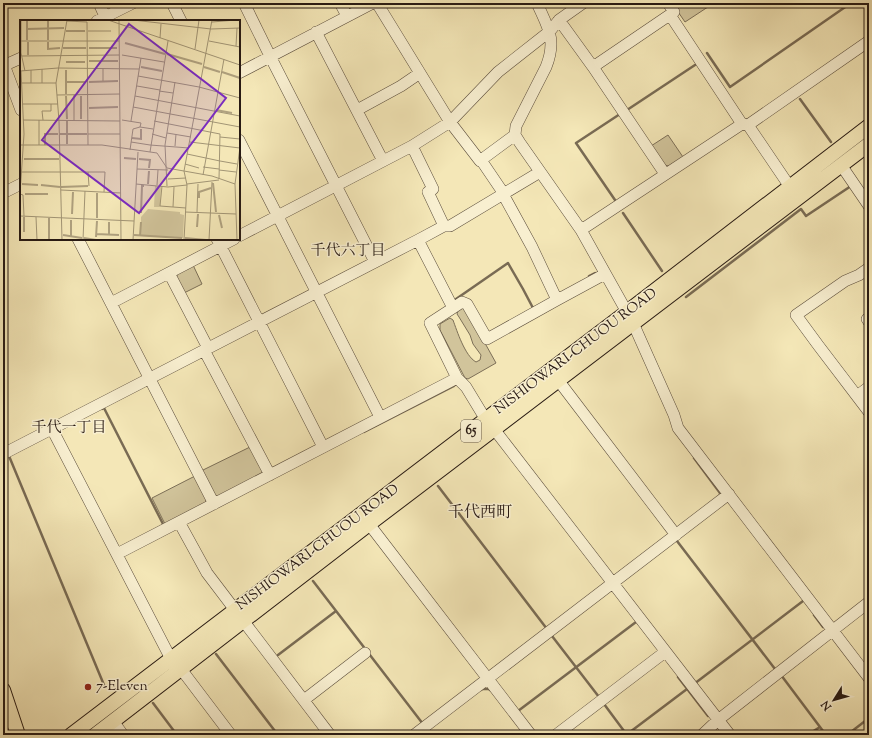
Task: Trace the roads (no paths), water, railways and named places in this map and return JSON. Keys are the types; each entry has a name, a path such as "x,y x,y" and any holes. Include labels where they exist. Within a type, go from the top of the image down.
{"main road":[{"name":"NISHIOWARI-CHUOU ROAD","path":"240,615 369,524 490,424 558,380 630,318 790,187 869,126"},
{"name":"NISHIOWARI-CHUOU ROAD","path":"71,735 176,664 630,318 869,144"},
{"name":"NISHIOWARI-CHUOU ROAD","path":"95,735 113,721 176,664"},
{"path":"3,690 18,735"}],"street":[{"path":"99,3 103,20 133,3"},
{"path":"172,3 180,20"},
{"path":"244,3 375,262"},
{"path":"340,3 347,16"},
{"path":"240,72 373,3"},
{"path":"377,3 450,122 481,160 504,194 532,247 557,300"},
{"path":"537,3 550,31 552,42 550,56 546,67 516,126 515,135 581,230 630,318 674,414 678,428 869,678"},
{"path":"240,235 412,146 450,122 498,72 550,31 559,20 583,3"},
{"path":"593,67 674,12 668,3"},
{"path":"670,15 790,187"},
{"path":"559,20 593,67 665,174"},
{"path":"316,32 383,161"},
{"path":"581,230 665,174 745,124 869,41"},
{"path":"20,58 4,65 20,107"},
{"path":"357,110 401,86 420,73"},
{"path":"481,160 515,135"},
{"path":"240,142 380,417"},
{"path":"412,146 433,189 428,192 444,226"},
{"path":"841,165 869,206"},
{"path":"3,454 444,226 450,226 540,172"},
{"path":"3,193 20,184"},
{"path":"79,240 214,504"},
{"path":"111,303 169,273 218,242 229,240"},
{"path":"418,240 453,308"},
{"path":"218,242 323,447"},
{"path":"869,268 859,275 845,281 796,315 869,412"},
{"path":"169,273 270,475"},
{"path":"605,274 487,339 467,304 462,302 430,323 456,378 466,387 490,424 730,735"},
{"path":"117,554 456,378"},
{"path":"558,380 676,535"},
{"path":"857,396 869,387"},
{"path":"52,429 176,664 231,735"},
{"path":"414,735 729,494"},
{"path":"179,522 207,573 330,735"},
{"path":"369,524 531,735"},
{"path":"702,735 718,720 869,602"},
{"path":"556,735 665,652"},
{"path":"304,700 365,653"},
{"path":"113,721 123,735"}],"waterway":[{"path":"707,53 730,87 851,3"},
{"path":"627,110 695,65"},
{"path":"800,99 831,142"},
{"path":"615,200 576,143 620,114"},
{"path":"686,297 801,209 806,216 851,186"},
{"path":"623,213 662,271"},
{"path":"456,299 508,263 533,308 535,307"},
{"path":"589,276 595,273"},
{"path":"364,432 454,386"},
{"path":"102,409 104,408 163,524"},
{"path":"3,441 5,446"},
{"path":"9,456 104,685"},
{"path":"694,458 720,493 720,497"},
{"path":"438,486 547,629"},
{"path":"677,541 775,669"},
{"path":"313,581 423,724"},
{"path":"694,684 803,601"},
{"path":"278,655 336,611"},
{"path":"814,615 823,627"},
{"path":"518,711 636,622"},
{"path":"552,636 599,697"},
{"path":"216,654 278,735"},
{"path":"781,675 826,735"},
{"path":"678,677 708,716"},
{"path":"626,735 687,689"},
{"path":"481,690 490,690"},
{"path":"153,703 177,735"},
{"path":"604,704 627,735"},
{"path":"847,735 869,718"},
{"path":"807,735 820,727"},
{"path":"427,731 430,735"}],"place":[{"name":"7-Eleven","path":"88,687"}],"district":[{"name":"千代六丁目","path":"348,251"},
{"name":"千代一丁目","path":"69,428"},
{"name":"千代西町","path":"480,513"}]}
